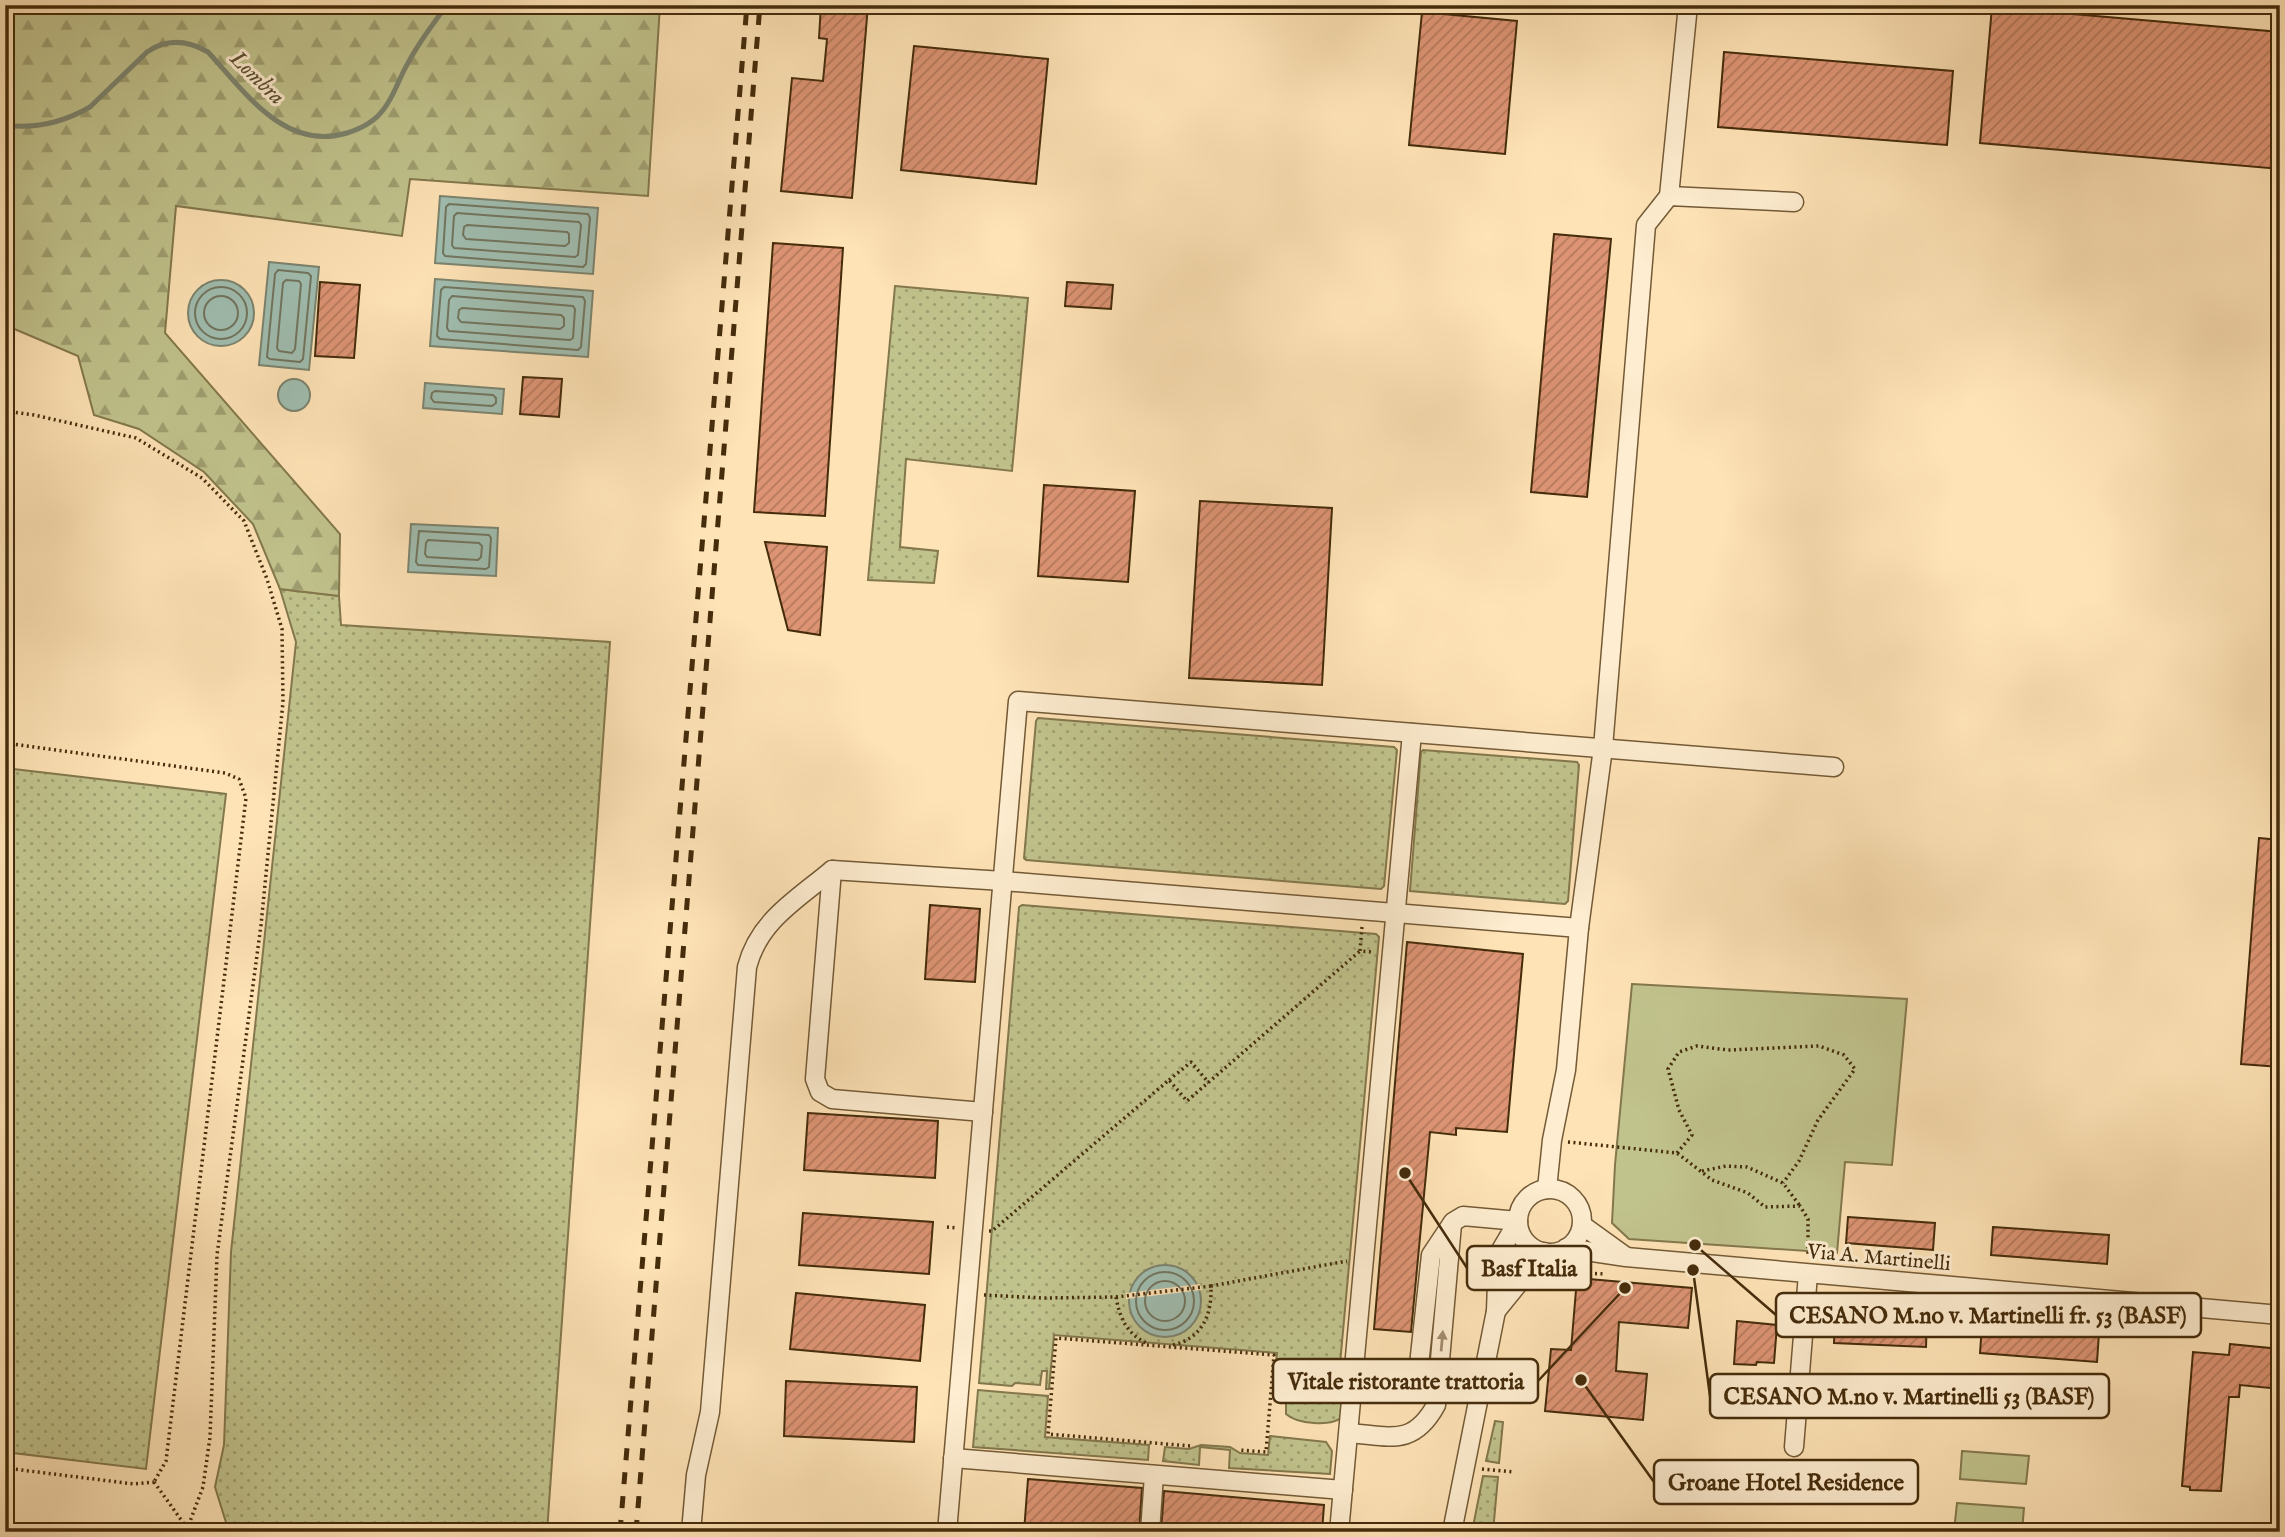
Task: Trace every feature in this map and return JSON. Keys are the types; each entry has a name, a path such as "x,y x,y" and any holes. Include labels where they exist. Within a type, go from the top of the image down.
{"street":[{"path":"1546,1189 1552,1140 1566,1070 1578,928 1603,748 1646,225 1669,196 1688,5"},
{"path":"1669,196 1794,202"},
{"path":"947,1532 1018,701 1834,767"},
{"path":"1339,1532 1412,733"},
{"path":"691,1532 696,1475 710,1412 747,967 767,925 781,910 832,870 1003,881 1578,928"},
{"path":"832,870 815,1079 820,1092 832,1099 983,1112"},
{"path":"1546,1189 1557,1189 1570,1196 1581,1214 1582,1225 1574,1241 1556,1252 1544,1252 1526,1241 1520,1232 1518,1221 1520,1210 1527,1199 1546,1189"},
{"path":"1353,1389 1398,1392 1413,1387 1418,1374 1431,1255 1452,1222 1463,1216 1518,1221"},
{"path":"1452,1532 1496,1311 1497,1255 1518,1221"},
{"path":"1349,1433 1399,1436 1418,1431 1436,1405 1452,1222"},
{"path":"1582,1225 1626,1257"},
{"name":"Via A. Martinelli","path":"1566,1248 1626,1257 2280,1315"},
{"path":"1496,1311 1544,1252"},
{"path":"1794,1447 1808,1274"},
{"path":"953,1458 1343,1490"},
{"path":"1150,1532 1154,1475"}],"path":[{"path":"5,411 136,438 202,478 244,521 267,579 282,629 283,702 261,925 217,1255 210,1437 203,1487 187,1530"},
{"path":"5,743 225,773 239,779 246,798 166,1461 153,1482"},
{"path":"1169,1080 1187,1101 1360,951 1362,927"},
{"path":"1360,951 1393,953"},
{"path":"1677,1153 1692,1135 1679,1110 1668,1069 1679,1052 1696,1046 1728,1050 1819,1046 1844,1055 1855,1069 1818,1119 1799,1161 1783,1184"},
{"path":"947,1227 992,1231 1191,1062 1209,1083"},
{"path":"1552,1140 1677,1153 1713,1180 1748,1193 1765,1207 1800,1206"},
{"path":"1701,1172 1726,1166 1747,1167 1783,1184 1808,1219 1808,1274"},
{"path":"967,1294 1042,1298 1116,1297 1212,1286 1365,1259"},
{"path":"1549,1272 1613,1274"},
{"path":"1116,1297 1119,1315 1128,1329 1139,1339 1163,1346 1178,1344 1198,1332 1210,1311 1212,1286"},
{"path":"1190,1446 1048,1434 1056,1338 1274,1355 1266,1452 1239,1450"},
{"path":"5,1468 134,1484 153,1482"},
{"path":"153,1482 187,1530"}],"green space":[{"path":"5,5 660,5 648,196 410,179 402,236 176,206 165,333 340,534 339,596 280,589 253,524 204,472 139,429 94,415 78,356 5,325"},
{"path":"895,286 1028,298 1012,471 906,459 900,547 938,551 934,583 868,580"},
{"path":"280,589 339,596 341,625 610,642 547,1532 229,1532 215,1487 224,1445 231,1252 296,642"},
{"path":"1038,718 1394,747 1397,750 1384,886 1381,889 1026,860 1024,858"},
{"path":"1423,750 1577,762 1579,765 1568,901 1565,904 1410,891"},
{"path":"5,768 226,794 146,1469 5,1452"},
{"path":"1022,905 1376,934 1379,937 1340,1364 1334,1375 1327,1377 1275,1372 1277,1353 1054,1335 1049,1389 1046,1389 1047,1371 1042,1371 1040,1385 979,1383 1019,907"},
{"path":"1632,984 1907,999 1892,1165 1845,1162 1837,1253 1629,1239 1612,1223"},
{"path":"978,1390 1048,1396 1045,1437 1149,1445 1148,1460 973,1447"},
{"path":"1300,1392 1332,1395 1343,1403 1342,1417 1322,1423 1291,1417 1286,1414 1286,1401 1292,1394"},
{"path":"1495,1421 1503,1422 1499,1463 1486,1461"},
{"path":"1270,1436 1326,1442 1332,1451 1330,1474 1229,1468 1230,1450 1200,1447 1199,1465 1163,1461 1165,1447 1189,1449 1201,1445 1230,1447 1240,1453 1268,1455"},
{"path":"1962,1451 2029,1456 2026,1484 1960,1479"},
{"path":"1483,1476 1498,1477 1493,1532 1472,1532"},
{"path":"1957,1503 2024,1508 2022,1532 1954,1531"}],"water":[{"path":"440,196 598,208 593,274 435,263"},
{"path":"269,262 319,267 309,370 259,365"},
{"path":"435,279 593,291 588,357 430,346"},
{"path":"221,280 234,282 244,290 252,300 252,326 244,336 234,344 221,346 208,344 198,336 190,326 188,313 190,300 198,290 208,282"},
{"path":"294,379 305,384 310,395 305,406 294,411 283,406 278,395 283,384"},
{"path":"425,383 504,389 502,414 423,408"},
{"path":"411,524 498,528 496,576 408,572"},
{"path":"1165,1265 1185,1271 1195,1281 1201,1301 1195,1321 1185,1331 1165,1337 1145,1331 1135,1321 1129,1301 1135,1281 1145,1271"}],"pier":[{"path":"1200,1284 1202,1290 1126,1299 1126,1293"}],"building":[{"path":"821,5 868,5 852,198 781,191 792,78 823,81 827,39 819,38"},
{"path":"1992,7 2280,32 2280,169 1980,143"},
{"path":"1422,12 1517,21 1505,154 1409,145"},
{"path":"914,46 1048,59 1036,184 901,170"},
{"path":"1724,52 1953,71 1947,145 1718,127"},
{"path":"1554,234 1611,239 1587,497 1531,492"},
{"path":"773,243 843,248 825,516 754,512"},
{"path":"320,282 360,285 354,358 315,356"},
{"path":"1067,282 1113,285 1111,309 1065,306"},
{"path":"523,377 562,379 559,417 520,414"},
{"path":"1044,485 1135,491 1128,582 1038,576"},
{"path":"1200,501 1332,508 1322,685 1189,678"},
{"path":"765,542 827,547 820,635 788,630"},
{"path":"2259,838 2280,840 2280,1067 2241,1064"},
{"path":"930,905 980,909 975,982 925,979"},
{"path":"1407,942 1523,954 1507,1132 1456,1128 1456,1135 1430,1132 1411,1332 1374,1329"},
{"path":"808,1113 938,1121 935,1178 804,1170"},
{"path":"803,1213 933,1222 929,1274 799,1265"},
{"path":"1848,1217 1935,1223 1933,1250 1846,1243"},
{"path":"1993,1227 2109,1235 2107,1264 1991,1255"},
{"path":"1577,1278 1692,1288 1688,1328 1619,1322 1616,1371 1647,1374 1643,1420 1545,1411 1551,1349 1571,1350"},
{"path":"796,1293 925,1305 920,1361 790,1349"},
{"path":"1835,1314 1927,1318 1926,1347 1834,1343"},
{"path":"1737,1321 1777,1325 1774,1363 1734,1364"},
{"path":"1982,1325 2099,1333 2097,1362 1980,1353"},
{"path":"2230,1344 2280,1349 2280,1389 2240,1385 2239,1397 2229,1397 2221,1491 2190,1490 2190,1487 2182,1486 2193,1352 2229,1355"},
{"path":"786,1381 917,1387 914,1442 784,1436"},
{"path":"1028,1479 1142,1488 1139,1532 1024,1532"},
{"path":"1164,1491 1324,1505 1322,1532 1161,1532"}],"waterway":[{"name":"Lombra","path":"5,125 38,125 80,112 90,107 147,52 162,44 177,42 208,52 252,100 268,115 286,126 304,134 325,137 347,133 367,124 383,110 426,33 447,5"}],"railway":[{"path":"620,1532 747,5"},
{"path":"636,1532 760,5"}],"place":[{"name":"Basf Italia","path":"1405,1173"},
{"name":"CESANO M.no v. Martinelli fr. 53 (BASF)","path":"1695,1245"},
{"name":"CESANO M.no v. Martinelli 53 (BASF)","path":"1693,1270"},
{"name":"Vitale ristorante trattoria","path":"1625,1288"},
{"name":"Groane Hotel Residence","path":"1581,1380"}]}
